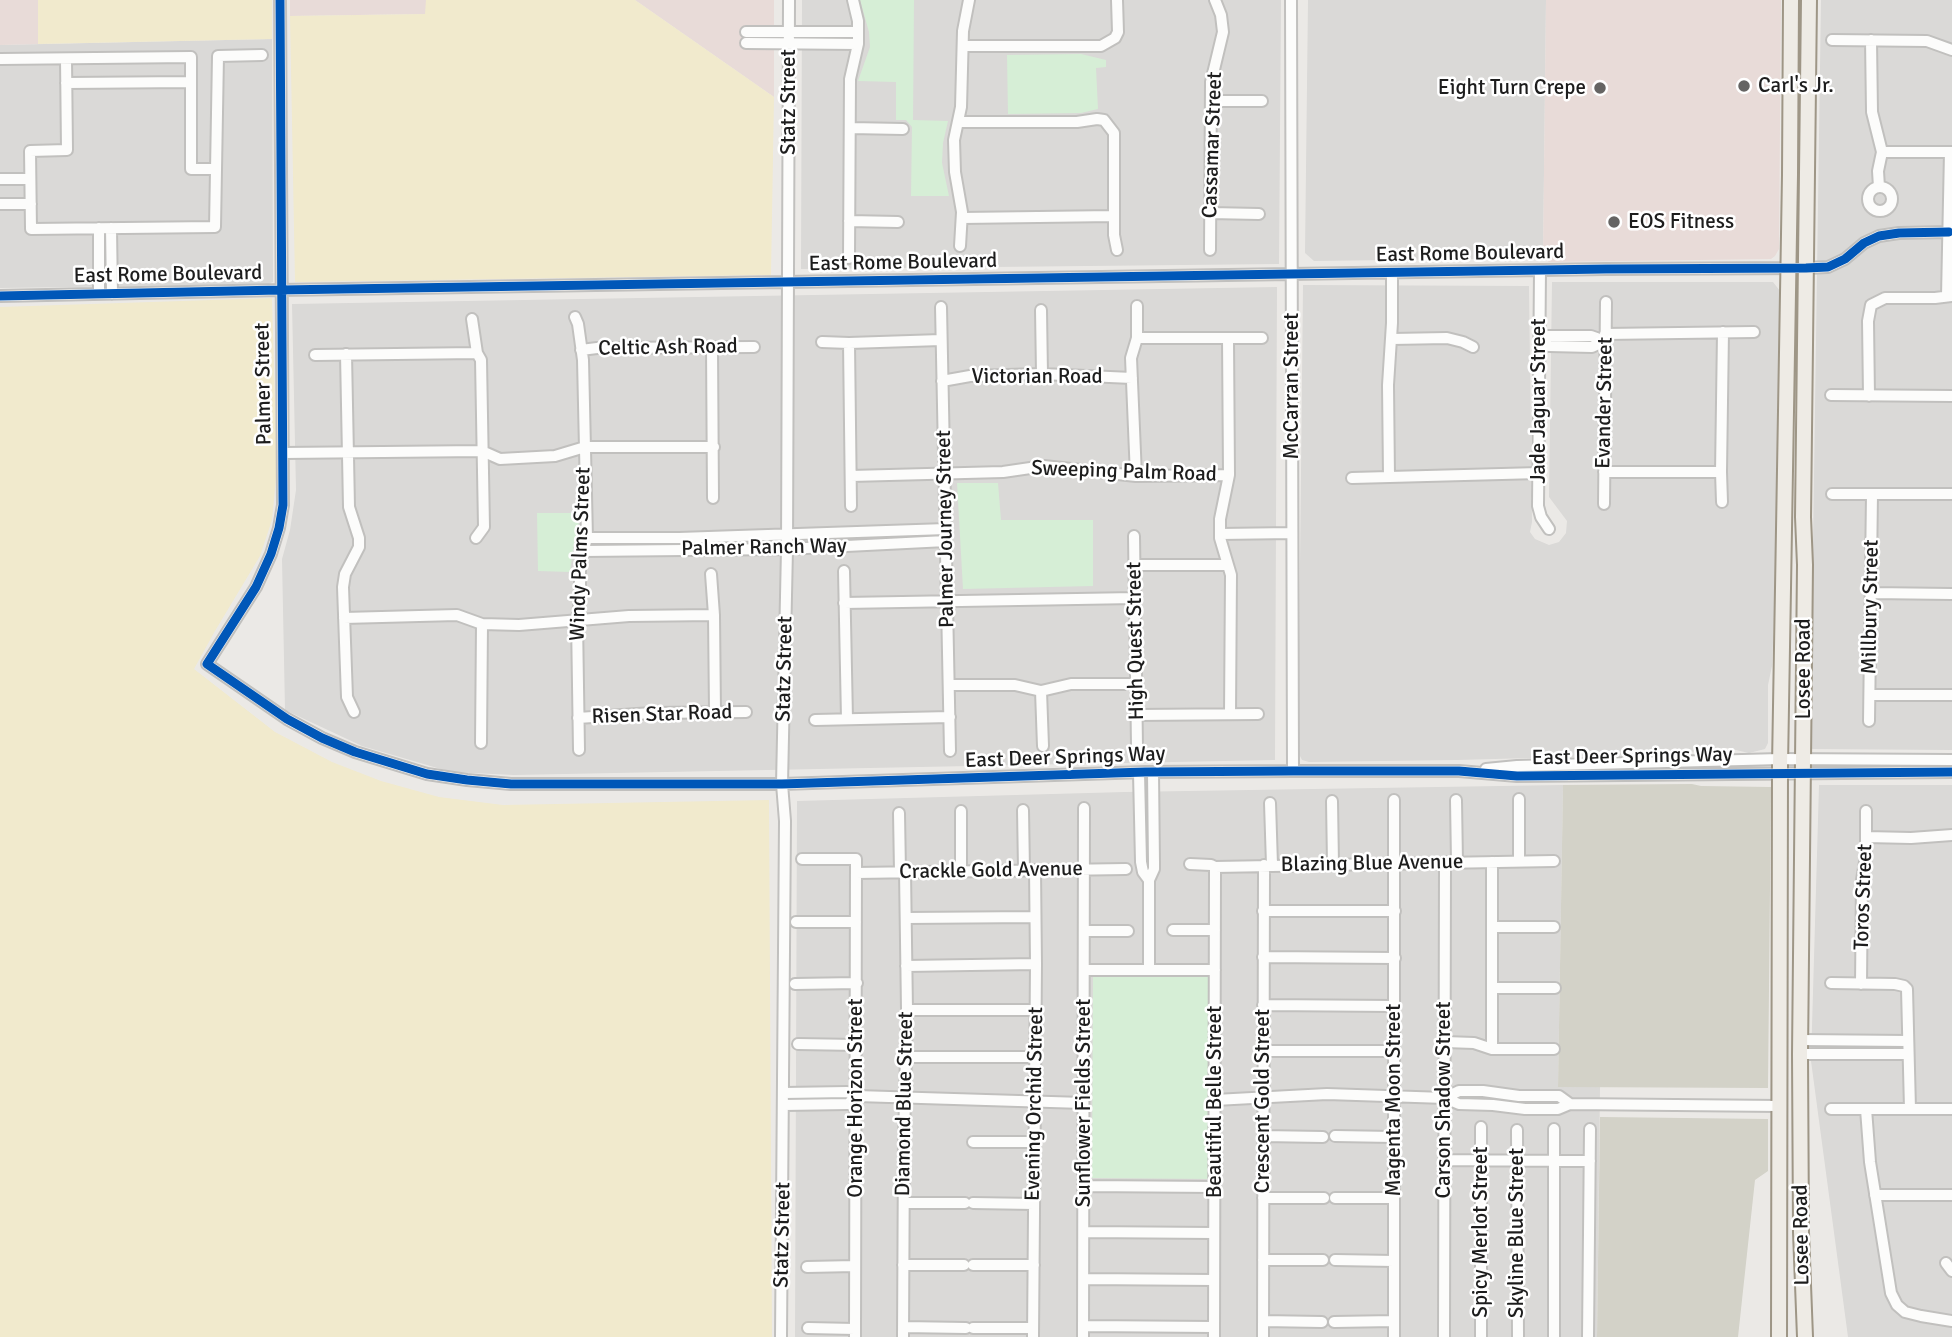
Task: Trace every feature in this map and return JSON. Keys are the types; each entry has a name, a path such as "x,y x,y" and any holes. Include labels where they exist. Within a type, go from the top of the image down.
{"main road":[{"name":"Losee Road","path":"1779,1337 1780,766 1791,0"},
{"name":"Losee Road","path":"1805,1337 1801,1232 1800,1047 1809,0"},
{"path":"1791,19 1808,68"},
{"path":"1790,53 1801,70 1808,110"},
{"path":"1786,466 1794,486 1796,507 1803,517"},
{"path":"1785,519 1794,527 1794,547 1805,565"},
{"path":"1780,978 1792,1041 1800,1047"}],"street":[{"name":"Palmer Street","path":"207,664 256,587 271,554 283,505 280,0"},
{"name":"Statz Street","path":"781,1337 785,821 782,784 788,549 789,0"},
{"path":"849,258 850,79 858,38 853,0"},
{"path":"960,246 961,200 953,158 962,95 963,31 969,0"},
{"path":"963,46 1101,46 1115,38 1118,23 1117,0"},
{"name":"Cassamar Street","path":"1210,250 1211,82 1223,32 1221,15 1215,0"},
{"name":"McCarran Street","path":"1292,0 1293,771"},
{"path":"746,38 858,38"},
{"path":"1832,40 1927,41 1952,50"},
{"path":"1871,40 1872,112 1882,152 1878,171 1879,187"},
{"path":"66,59 66,150 30,150 31,229 215,227 218,56 262,55"},
{"path":"0,60 191,57 191,169 216,169"},
{"path":"66,83 191,82"},
{"path":"1211,102 1262,102"},
{"path":"958,122 1104,120 1114,133 1114,235 1117,250"},
{"path":"850,128 903,129"},
{"path":"1869,396 1868,321 1871,305 1885,298 1949,296 1951,152 1882,152"},
{"path":"0,179 30,178"},
{"path":"0,204 31,204"},
{"path":"1210,214 1259,214"},
{"path":"962,218 1114,216"},
{"path":"849,221 898,222"},
{"path":"100,294 105,228"},
{"path":"105,228 112,294"},
{"name":"East Rome Boulevard","path":"0,296 1540,270 1788,269 1828,267 1845,259 1864,243 1878,236 1949,232"},
{"name":"Jade Jaguar Street","path":"1540,270 1538,506 1549,530"},
{"path":"1389,477 1388,385 1392,339 1392,273"},
{"name":"Evander Street","path":"1604,504 1606,302"},
{"path":"1136,476 1131,358 1137,338 1137,306"},
{"name":"Palmer Journey Street","path":"941,307 950,751"},
{"path":"1041,310 1042,374"},
{"name":"Windy Palms Street","path":"575,317 584,374 587,538 580,564 577,621 579,750"},
{"path":"472,319 477,352 481,360 484,527 476,538"},
{"path":"1722,502 1723,332"},
{"path":"1539,340 1549,346 1592,347 1605,338 1754,332"},
{"path":"1137,338 1262,338"},
{"path":"1228,338 1229,475 1220,519 1220,534 1231,575 1230,714"},
{"path":"1392,339 1447,338 1473,347"},
{"path":"822,342 942,340"},
{"path":"849,343 851,506"},
{"path":"712,347 713,498"},
{"name":"Celtic Ash Road","path":"582,350 754,347"},
{"path":"315,355 477,352"},
{"path":"346,354 349,507 359,538 359,547 345,574 343,587 347,697 354,712"},
{"name":"Victorian Road","path":"942,381 970,376 1042,374 1132,378"},
{"path":"1831,395 1952,396"},
{"path":"283,453 482,451 500,459 555,456 585,447 714,447"},
{"name":"Sweeping Palm Road","path":"851,476 1003,472 1044,466 1136,476 1229,475"},
{"path":"1604,472 1721,472"},
{"path":"1352,478 1539,473"},
{"path":"1832,494 1952,494"},
{"name":"Millbury Street","path":"1869,721 1872,494"},
{"name":"Palmer Ranch Way","path":"587,538 679,538 946,529"},
{"path":"1220,534 1292,533"},
{"name":"High Quest Street","path":"1134,536 1137,746"},
{"name":"Palmer Ranch Way","path":"583,551 788,549 946,541"},
{"path":"1135,565 1228,565"},
{"path":"844,571 847,719"},
{"path":"711,574 715,712"},
{"path":"1871,593 1952,594"},
{"path":"844,603 1135,598"},
{"path":"344,618 457,615 482,624 519,625 629,616 714,615"},
{"path":"481,743 482,624"},
{"name":"East Deer Springs Way","path":"207,664 287,719 321,738 355,752 427,774 511,784 782,784 1153,772 1459,771 1517,765 1803,766 1952,760"},
{"path":"949,685 1015,685 1041,691 1071,684 1136,684"},
{"path":"1041,691 1043,746"},
{"path":"1870,695 1952,695"},
{"name":"Risen Star Road","path":"578,718 652,713 746,712"},
{"path":"1136,715 1258,714"},
{"path":"815,720 950,716"},
{"name":"East Deer Springs Way","path":"1803,766 1952,772"},
{"path":"1149,970 1149,880 1154,869 1153,772"},
{"path":"1139,773 1141,862 1143,872 1149,880"},
{"path":"1518,799 1519,861"},
{"name":"Magenta Moon Street","path":"1394,800 1394,1337"},
{"path":"1456,800 1457,862"},
{"path":"1332,801 1333,864"},
{"name":"Crescent Gold Street","path":"1263,1337 1263,911 1270,803"},
{"name":"Sunflower Fields Street","path":"1083,1332 1084,808"},
{"name":"Evening Orchid Street","path":"1023,810 1035,917 1036,964 1033,1332"},
{"path":"961,811 961,871"},
{"name":"Toros Street","path":"1861,984 1862,880 1866,856 1867,811"},
{"name":"Diamond Blue Street","path":"899,813 906,918 907,1010 903,1332"},
{"path":"1866,837 1952,835"},
{"name":"Orange Horizon Street","path":"802,859 856,859 855,1333"},
{"name":"Blazing Blue Avenue","path":"1190,864 1215,867 1554,861"},
{"name":"Carson Shadow Street","path":"1444,862 1444,1337"},
{"path":"1492,862 1492,1049"},
{"name":"Beautiful Belle Street","path":"1214,1332 1215,867"},
{"name":"Crackle Gold Avenue","path":"856,873 1126,869"},
{"path":"1263,911 1395,911"},
{"path":"906,918 1035,917"},
{"path":"796,922 856,922"},
{"path":"1493,927 1554,927"},
{"path":"1172,929 1215,930"},
{"path":"1084,931 1128,931"},
{"path":"1263,957 1395,958"},
{"path":"906,965 1036,964"},
{"path":"1084,970 1215,970"},
{"path":"795,984 856,983"},
{"path":"1831,983 1904,986 1908,993 1910,1109"},
{"path":"1493,988 1555,988"},
{"path":"1263,1005 1394,1006"},
{"path":"907,1010 1036,1010"},
{"path":"1800,1047 1908,1041"},
{"path":"1445,1042 1474,1043 1492,1049 1554,1049"},
{"path":"798,1044 857,1045"},
{"path":"1800,1047 1908,1055"},
{"path":"1264,1051 1395,1051"},
{"path":"906,1057 1035,1057"},
{"path":"784,1093 848,1092 857,1096 1083,1103"},
{"path":"1215,1100 1327,1094 1445,1098 1459,1104 1558,1110 1570,1104 1780,1106"},
{"path":"784,1105 848,1104 857,1096"},
{"path":"1831,1109 1952,1109"},
{"path":"1866,1109 1870,1162 1891,1293 1897,1305 1905,1312 1952,1321"},
{"name":"Spicy Merlot Street","path":"1481,1127 1481,1337"},
{"path":"1554,1129 1554,1337"},
{"path":"1588,1337 1590,1129"},
{"name":"Skyline Blue Street","path":"1517,1130 1518,1337"},
{"path":"1263,1136 1394,1137"},
{"path":"973,1142 1035,1142"},
{"path":"1444,1160 1590,1161"},
{"path":"1084,1186 1215,1187"},
{"path":"1875,1195 1952,1195"},
{"path":"1263,1198 1394,1198"},
{"path":"904,1203 1034,1204"},
{"path":"1084,1232 1214,1233"},
{"path":"1263,1259 1323,1260"},
{"path":"1335,1260 1394,1261"},
{"path":"903,1265 1034,1265"},
{"path":"807,1267 855,1266"},
{"path":"1084,1279 1214,1280"},
{"path":"1263,1321 1322,1322"},
{"path":"1334,1322 1394,1321"},
{"path":"808,1328 855,1333"},
{"path":"903,1332 970,1328 1033,1332"},
{"path":"1083,1332 1214,1332"}],"shaded area":[{"path":"0,0 38,0 38,44 0,45"},
{"path":"290,0 426,0 426,14 290,16"},
{"path":"635,0 774,0 774,97"},
{"path":"802,0 1281,0 1279,264 801,269"},
{"path":"1308,0 1546,0 1543,258 1314,261 1305,253"},
{"path":"1546,0 1781,0 1779,249 1775,256 1771,259 1549,262 1543,258"},
{"path":"1821,0 1952,0 1952,750 1810,749"},
{"path":"272,39 273,282 0,288 0,45"},
{"path":"1552,282 1773,282 1780,291 1778,519 1772,666 1768,685 1768,743 1765,749 1749,753 1727,748 1682,754 1457,760 1302,760 1298,752 1303,285 1529,286 1530,532 1535,539 1549,545 1559,542 1566,533 1567,521 1549,497"},
{"path":"1277,287 1275,760 514,775 451,772 362,746 285,710 282,559 296,490 292,304"},
{"path":"1692,784 1771,787 1768,1088 1558,1087 1563,785"},
{"path":"1563,785 1558,1086 1600,1087 1597,1337 795,1337 797,801 1125,792"},
{"path":"1819,785 1952,785 1952,1337 1848,1337 1811,1061"},
{"path":"1600,1117 1768,1119 1768,1171 1755,1180 1738,1337 1597,1337"}],"sand":[{"path":"38,0 272,0 272,39 38,44"},
{"path":"426,0 635,0 774,97 771,275 295,282 290,16 425,14"},
{"path":"272,298 277,468 272,520 260,556 194,669 275,732 332,762 381,781 439,797 503,805 769,800 772,1337 0,1337 0,307"}],"green space":[{"path":"860,0 914,0 913,120 948,121 942,163 949,196 911,196 912,127 906,120 896,120 896,82 858,81 870,47 869,32"},
{"path":"1081,54 1106,60 1106,67 1096,68 1098,109 1081,113 1008,114 1007,55"},
{"path":"957,483 998,483 1001,520 1093,520 1093,586 963,589"},
{"path":"537,513 578,513 579,529 570,572 538,571"},
{"path":"1093,974 1212,974 1212,1179 1092,1178"}],"cycle path":[{"path":"280,0 283,505 271,554 256,587 207,664 287,719 322,738 355,752 427,774 511,784 782,784 1145,772 1459,771 1517,776 1952,772"},
{"path":"0,296 1606,269 1806,268 1828,267 1879,236 1949,232"}],"place":[{"name":"Carl's Jr.","path":"1744,86"},
{"name":"Eight Turn Crepe","path":"1600,88"},
{"name":"EOS Fitness","path":"1614,222"}]}
